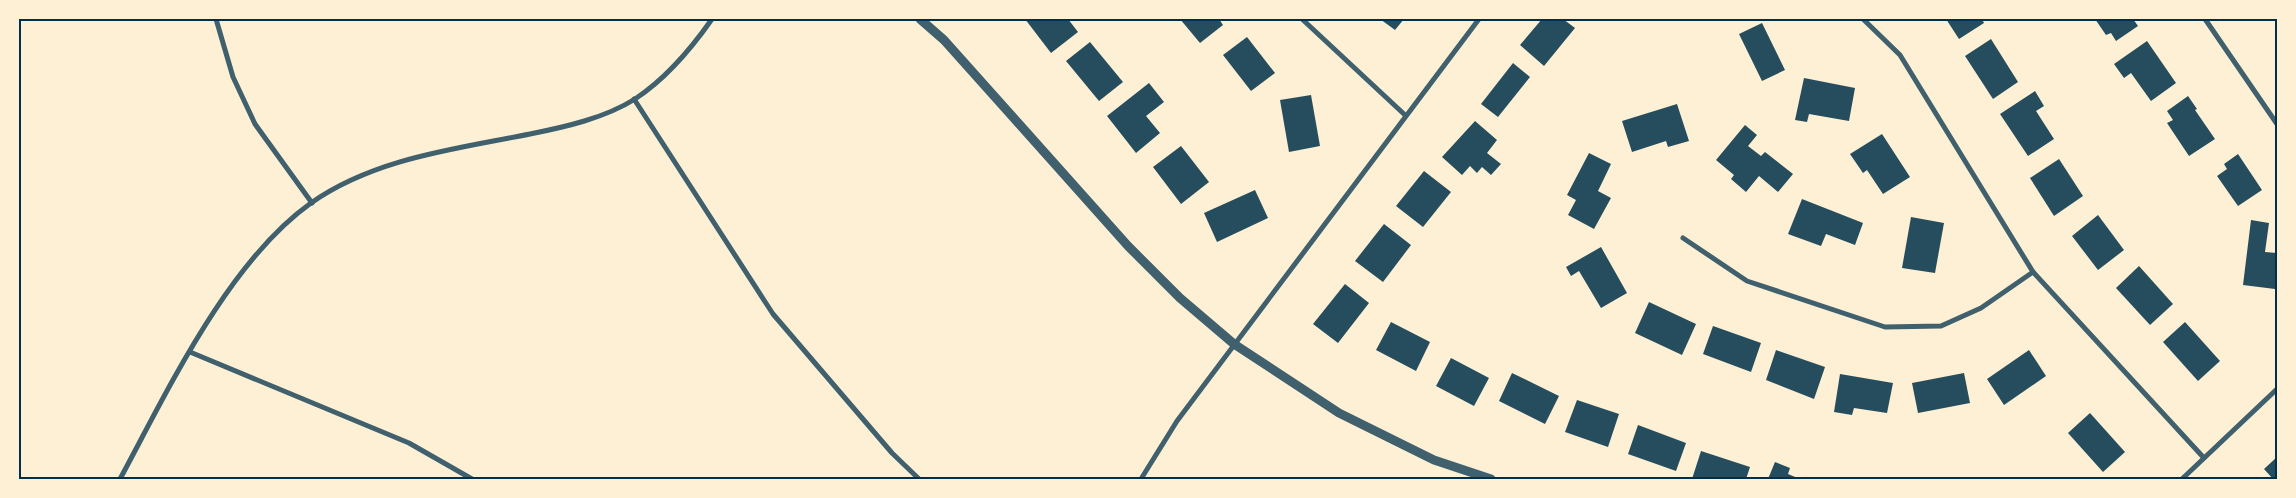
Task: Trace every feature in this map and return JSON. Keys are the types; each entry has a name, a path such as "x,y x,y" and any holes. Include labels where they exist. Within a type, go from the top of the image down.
{"street":[{"path":"216,19 233,78 255,124 312,203"},
{"path":"120,479 190,352 225,297 251,261 277,231 312,203 347,183 387,165 557,129 598,116 634,99 665,76 697,40 712,19"},
{"path":"920,19 944,40 1128,246 1180,298 1234,344 1339,413 1434,460 1490,479"},
{"path":"1302,19 1405,115"},
{"path":"1141,479 1177,421 1405,115 1479,19"},
{"path":"1863,19 1900,55 2033,272 2204,458"},
{"path":"2205,19 2277,124"},
{"path":"634,99 773,314 892,453 919,479"},
{"path":"1683,238 1747,281 1885,327 1941,326 1982,308 2033,272"},
{"path":"190,352 409,443 472,479"},
{"path":"2182,479 2277,389"}],"building":[{"path":"1025,19 1068,19 1078,32 1051,53"},
{"path":"1180,19 1219,19 1223,25 1200,43"},
{"path":"1380,19 1404,19 1395,30"},
{"path":"1542,19 1563,19 1575,28 1544,66 1520,45"},
{"path":"1946,19 1982,19 1984,23 1959,39"},
{"path":"2095,19 2133,19 2138,26 2116,41 2111,33 2106,35"},
{"path":"1762,23 1785,70 1762,81 1739,34"},
{"path":"1247,37 1275,73 1251,91 1223,55"},
{"path":"1991,39 2018,82 1993,99 1965,56"},
{"path":"2147,41 2176,83 2151,101 2131,73 2124,78 2114,64"},
{"path":"1090,42 1123,82 1099,101 1066,61"},
{"path":"1513,63 1530,77 1498,117 1481,104"},
{"path":"1804,78 1855,88 1849,121 1809,114 1807,122 1795,120"},
{"path":"1149,83 1164,102 1146,116 1160,133 1136,153 1107,116"},
{"path":"2035,91 2044,106 2036,111 2054,139 2028,156 2000,114"},
{"path":"1311,95 1320,146 1289,152 1280,100"},
{"path":"2188,96 2197,109 2195,110 2215,139 2189,156 2167,123 2173,120 2167,111"},
{"path":"1677,104 1689,141 1668,147 1666,141 1632,152 1622,121"},
{"path":"1475,121 1497,140 1487,153 1501,164 1491,175 1482,167 1477,173 1470,166 1462,175 1442,157"},
{"path":"1745,125 1757,135 1748,146 1761,156 1765,152 1793,174 1778,192 1759,176 1746,192 1731,179 1734,175 1716,160"},
{"path":"1882,134 1910,177 1883,194 1867,170 1863,173 1850,154"},
{"path":"1181,146 1209,182 1181,204 1153,167"},
{"path":"1589,153 1611,164 1598,191 1611,198 1594,229 1568,215 1576,200 1567,195"},
{"path":"2238,154 2262,190 2238,206 2217,176 2227,169 2224,164"},
{"path":"2059,159 2083,196 2054,216 2030,178"},
{"path":"1424,171 1451,192 1423,227 1396,206"},
{"path":"1255,190 1268,218 1217,242 1204,213"},
{"path":"1802,199 1863,223 1855,245 1826,234 1821,246 1788,234"},
{"path":"2098,215 2124,250 2098,270 2072,236"},
{"path":"1911,217 1944,223 1935,273 1902,268"},
{"path":"2251,220 2269,223 2265,252 2277,253 2275,289 2243,285"},
{"path":"1384,224 1411,245 1383,282 1355,261"},
{"path":"1601,247 1627,293 1601,308 1579,271 1571,276 1566,267"},
{"path":"2139,266 2173,304 2150,325 2116,288"},
{"path":"1345,284 1369,303 1338,343 1313,324"},
{"path":"1649,302 1696,324 1682,355 1635,333"},
{"path":"1391,322 1430,342 1416,371 1376,350"},
{"path":"2185,322 2220,361 2198,381 2163,342"},
{"path":"1713,326 1761,343 1751,372 1703,354"},
{"path":"1776,350 1825,367 1814,399 1766,380"},
{"path":"2029,350 2046,376 2004,405 1987,379"},
{"path":"1451,358 1489,378 1474,406 1436,386"},
{"path":"1512,373 1559,396 1545,424 1499,401"},
{"path":"1964,373 1970,403 1918,413 1912,383"},
{"path":"1840,374 1893,383 1887,413 1854,408 1852,415 1834,412"},
{"path":"1577,400 1619,414 1608,447 1565,432"},
{"path":"2090,413 2125,452 2103,472 2068,433"},
{"path":"1638,425 1686,443 1676,471 1628,454"},
{"path":"1701,451 1750,467 1746,479 1692,479"},
{"path":"2277,457 2277,479 2273,479 2264,469"},
{"path":"1775,462 1790,468 1788,474 1800,479 1768,479"}]}
